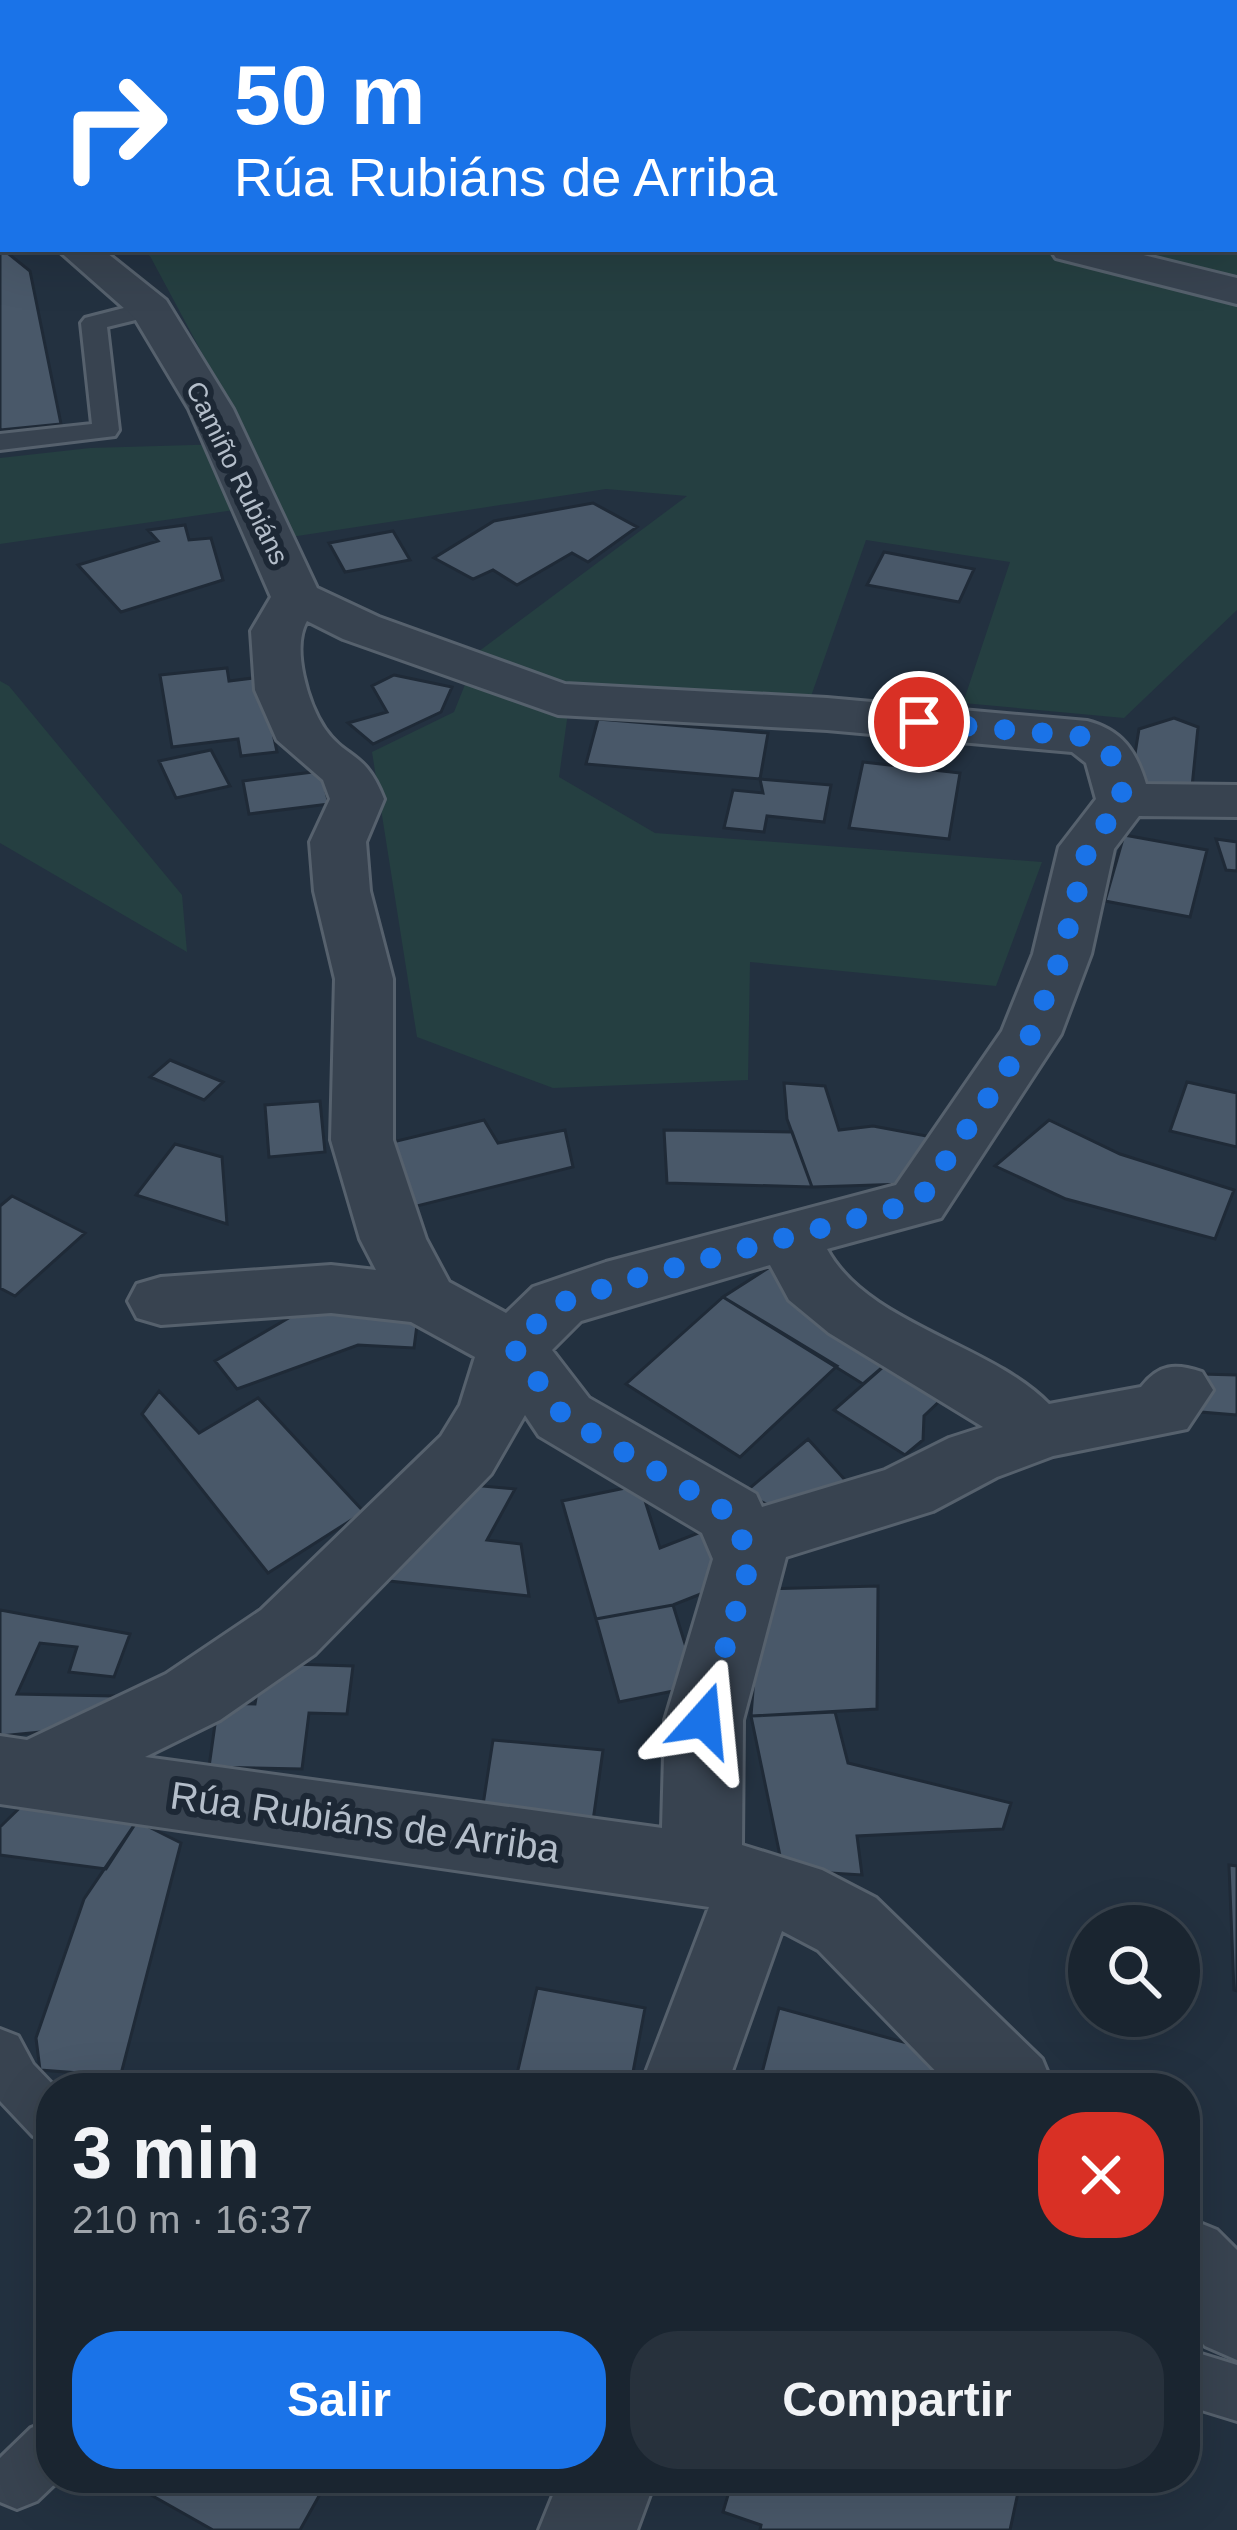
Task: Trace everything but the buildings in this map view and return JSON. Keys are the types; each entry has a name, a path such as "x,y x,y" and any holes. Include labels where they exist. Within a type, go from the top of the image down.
{"street":[{"name":"Camiño Rubiáns","path":"81,252 151,309 212,409 296,597"},
{"path":"1082,252 1237,291"},
{"path":"424,1300 392,1239 362,1140 364,979 342,891 338,842 357,800 347,773 304,740 281,690 276,631 296,597 361,628 558,698 1087,737 1111,756 1124,800 1237,801"},
{"name":"Rúa Rubiáns de Arriba","path":"10,1783 117,1738 193,1697 288,1632 466,1456 493,1409 513,1347 557,1304 918,1202 1031,1034 1062,954 1088,847 1124,800"},
{"path":"789,1240 812,1283 839,1305 1015,1413 1034,1433"},
{"path":"160,1300 331,1289 424,1300 513,1347 564,1417 730,1514 751,1559 704,1720 729,1878 683,2073"},
{"path":"742,1542 908,1492 974,1457 1022,1443 1034,1433 1162,1410 1178,1390"},
{"name":"Rúa Rubiáns de Arriba","path":"10,1783 729,1878 793,1896 847,1924 996,2073"},
{"path":"1200,2277 1237,2314"},
{"path":"588,2530 602,2493"}],"lane":[{"path":"0,442 106,430 94,323 151,309"},
{"path":"0,2053 15,2081 36,2103"},
{"path":"1200,2382 1237,2393"}],"green space":[{"path":"143,252 1237,252 1237,610 1124,718 963,703 1010,562 866,540 809,702 572,684 559,777 655,833 1042,862 996,986 750,962 748,1080 553,1088 417,1037 372,752 454,712 478,652 687,496 606,489 271,540 255,507 0,544 0,458 90,448 227,444 247,437 150,256"},
{"path":"0,681 9,686 182,895 187,952 0,843"}],"route":[{"path":"704,1720 751,1559 730,1514 564,1417 513,1347 557,1304 918,1202 1031,1034 1062,954 1088,847 1124,800 1111,756 1087,737 919,722"}]}
